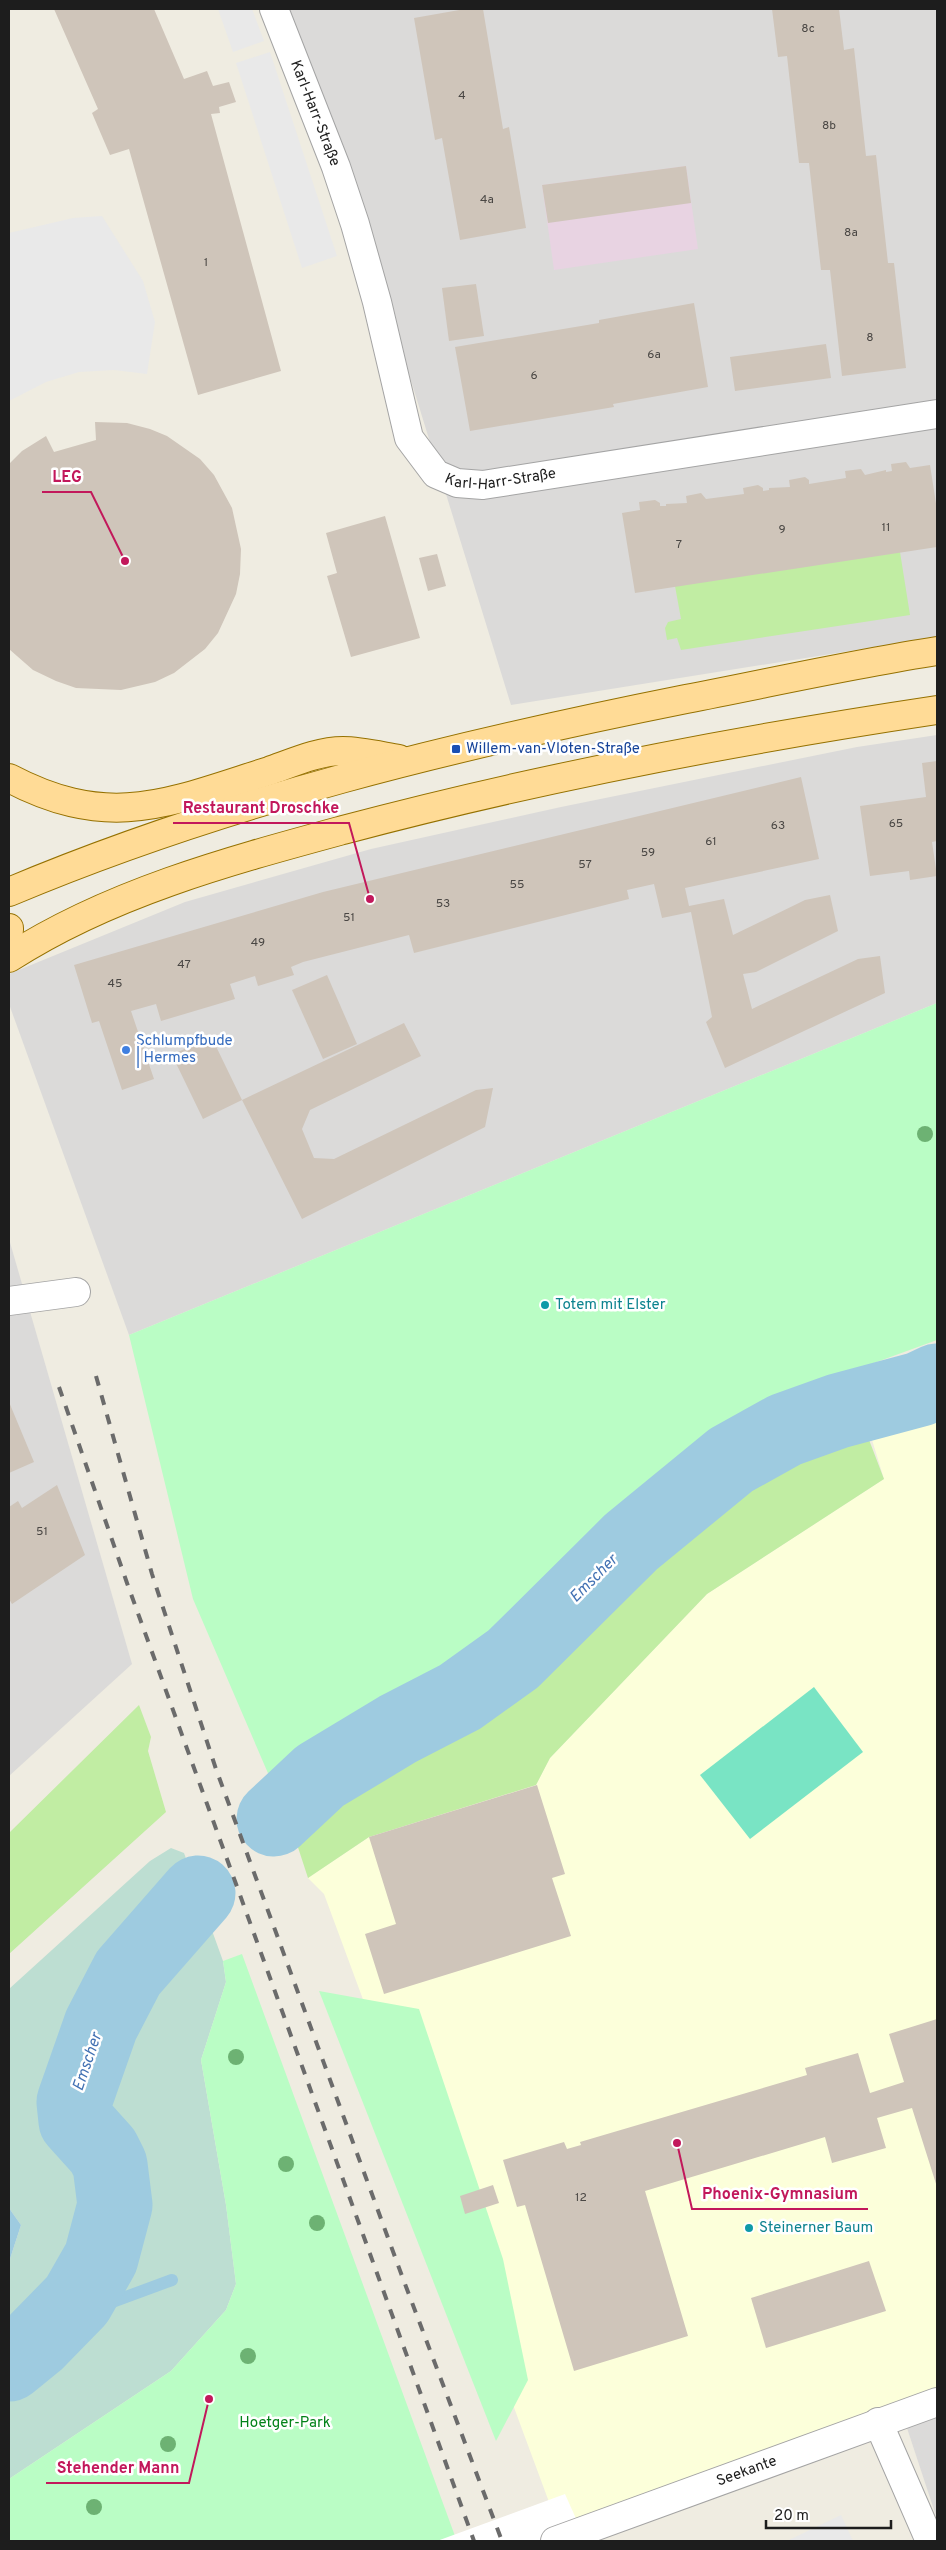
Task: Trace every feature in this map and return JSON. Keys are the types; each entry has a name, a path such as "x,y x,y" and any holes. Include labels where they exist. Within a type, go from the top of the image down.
{"main road":[{"path":"9,892 91,857 156,835 235,810 413,760 618,713 937,652"},
{"path":"9,958 29,944 111,905 190,874 448,802 672,754 821,727 937,710"},
{"path":"9,778 63,801 110,809 153,806 313,756 342,751 413,760"}],"street":[{"name":"Karl-Harr-Straße","path":"274,9 336,167 355,224 377,302 409,438 436,474 457,483 482,485 937,414"},
{"path":"9,1301 76,1292"},
{"name":"Seekante","path":"556,2541 937,2402"},
{"path":"878,2422 930,2541"}],"shaded area":[{"path":"218,9 252,9 264,41 233,52"},
{"path":"289,9 937,9 937,637 511,705 323,95"},
{"path":"270,52 337,256 302,268 236,63"},
{"path":"686,166 698,249 554,270 542,185"},
{"path":"102,216 143,281 155,322 147,374 114,370 79,372 46,382 9,401 9,233 73,218"},
{"path":"937,735 937,1003 129,1335 9,1004 9,974 185,902 371,849 561,807 857,747"},
{"path":"9,1239 132,1664 9,1776"},
{"path":"937,1394 937,2393 559,2529 324,1894 308,1878 369,1837 536,1785 550,1758 707,1594 884,1479 865,1417"},
{"path":"171,1848 184,1853 223,1961 226,1982 201,2060 226,2205 236,2284 226,2310 171,2371 9,2479 9,2262 21,2225 9,2208 9,1989 150,1861"},
{"path":"9,2208 21,2225 9,2262"},
{"path":"937,2414 937,2519 906,2425"},
{"path":"841,2515 853,2541 787,2541"}],"green space":[{"path":"900,552 910,615 681,650 677,638 667,640 665,628 668,622 681,619 675,586"},
{"path":"937,1003 937,1340 863,1367 697,1474 292,1829 193,1599 129,1335"},
{"path":"845,1377 884,1479 707,1594 550,1758 536,1785 369,1837 308,1878 292,1829 697,1474"},
{"path":"814,1687 863,1752 750,1839 700,1775"},
{"path":"139,1705 151,1737 148,1751 166,1812 9,1954 9,1833"},
{"name":"Hoetger-Park","path":"242,1954 455,2536 438,2541 9,2541 9,2479 171,2371 226,2310 236,2284 226,2205 201,2060 226,1982 223,1961"},
{"path":"319,1991 419,2009 503,2259 528,2380 496,2441"}],"pier":[{"path":"565,2494 586,2541 437,2541"}],"building":[{"path":"54,9 154,9 184,79 207,71 213,86 229,82 236,102 219,107 220,113 211,114 281,371 198,395 129,149 110,155 92,113 98,109"},
{"path":"465,9 483,9 503,129 509,127 526,228 460,240 442,138 435,140 414,18"},
{"path":"772,9 839,9 844,50 854,48 866,156 876,155 888,263 894,263 906,368 842,376 830,270 821,270 809,163 799,163 787,56 778,57"},
{"path":"686,166 691,203 548,223 542,185"},
{"path":"476,284 484,336 449,341 442,288"},
{"path":"694,303 708,387 613,404 614,407 470,431 455,347 599,323 599,320"},
{"path":"826,344 831,378 735,391 730,357"},
{"path":"95,422 127,423 150,429 167,436 200,459 214,475 232,508 241,549 240,574 236,594 218,633 205,649 174,673 155,682 121,690 76,688 56,681 33,670 9,649 9,464 22,451 46,436 54,452 96,440"},
{"path":"906,462 910,468 930,465 937,510 937,547 635,593 622,513 640,510 639,502 655,500 660,503 660,506 687,503 686,496 701,493 706,499 744,494 743,488 758,485 763,488 763,491 769,490 769,488 790,487 789,480 805,477 809,480 809,484 846,478 845,471 861,469 865,475 886,470 886,472 892,471 891,464"},
{"path":"385,516 420,638 351,657 327,576 337,573 326,533"},
{"path":"437,554 446,586 428,591 419,558"},
{"path":"937,761 937,841 932,842 937,876 910,880 909,871 870,876 860,806 926,797 922,763"},
{"path":"801,777 819,859 685,888 689,906 724,899 733,935 805,900 830,895 838,931 756,972 743,974 752,1009 858,959 880,956 885,993 725,1068 706,1022 712,1017 691,912 662,918 654,884 627,890 629,899 414,953 409,935 303,962 291,967 294,975 258,986 255,976 230,984 235,999 161,1021 156,1004 131,1011 154,1079 122,1090 99,1021 92,1023 74,965 323,892"},
{"path":"327,975 357,1044 323,1059 292,990"},
{"path":"404,1023 421,1056 310,1110 302,1129 314,1158 334,1159 476,1090 493,1088 485,1127 302,1219 242,1100"},
{"path":"211,1036 242,1100 203,1119 172,1055"},
{"path":"9,1402 34,1462 9,1473"},
{"path":"57,1485 85,1555 12,1604 9,1599 9,1507 18,1501 22,1508"},
{"path":"537,1785 565,1874 552,1878 571,1936 384,1994 365,1934 396,1924 369,1837"},
{"path":"937,2019 937,2187 912,2108 877,2118 886,2148 832,2163 825,2137 645,2191 688,2336 574,2371 525,2205 517,2207 503,2160 564,2142 567,2149 581,2145 580,2142 807,2075 805,2068 858,2053 870,2093 904,2082 889,2034"},
{"path":"493,2185 499,2203 465,2214 460,2196"},
{"path":"869,2261 886,2311 766,2348 751,2298"}],"waterway":[{"name":"Emscher","path":"274,1819 320,1776 398,1729 460,1697 513,1659 631,1542 731,1460 785,1430 838,1411 920,1389 937,1381"},
{"name":"Emscher","path":"9,2364 36,2342 77,2300 101,2258 115,2205 110,2165 103,2151 76,2121 74,2102 101,2025 128,1973 198,1893"},
{"path":"55,2323 172,2280"}],"railway":[{"path":"96,1376 152,1574 216,1769 402,2276 502,2541"},
{"path":"59,1387 127,1583 474,2541"}],"place":[{"name":"LEG","path":"125,561"},
{"name":"Willem-van-Vloten-Straße","path":"456,749"},
{"name":"Restaurant Droschke","path":"370,899"},
{"name":"Schlumpfbude | Hermes","path":"126,1050"},
{"name":"Totem mit Elster","path":"545,1305"},
{"name":"Phoenix-Gymnasium","path":"677,2143"},
{"name":"Steinerner Baum","path":"749,2228"},
{"name":"Stehender Mann","path":"209,2399"}]}
